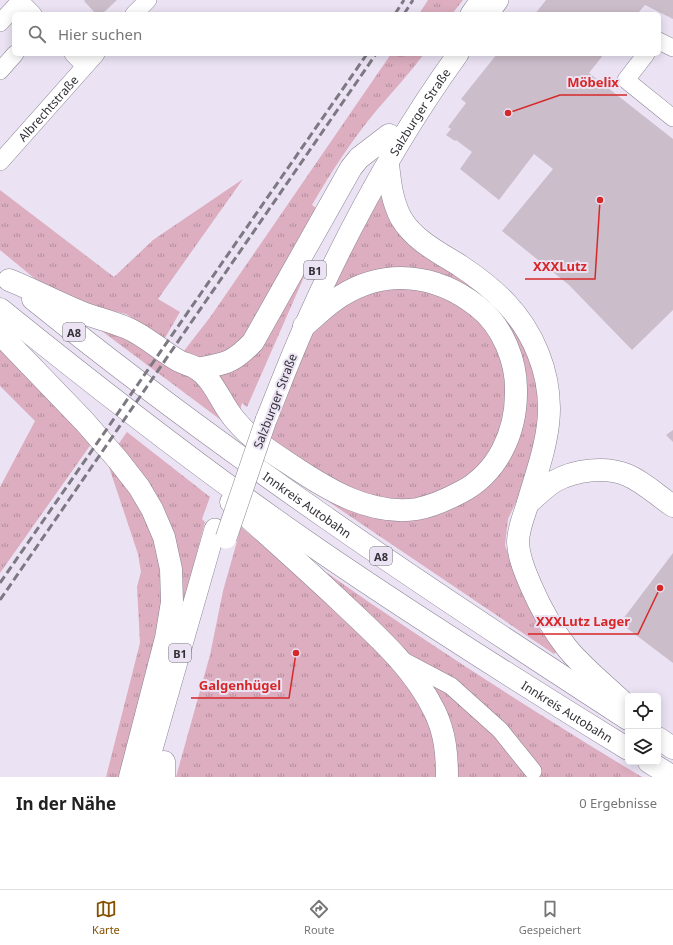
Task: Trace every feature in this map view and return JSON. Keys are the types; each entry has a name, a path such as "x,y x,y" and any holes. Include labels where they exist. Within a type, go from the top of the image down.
{"highway":[{"path":"197,369 223,365 240,356 253,342 351,168 359,158 389,135"},
{"path":"388,164 395,204 402,218 412,232 428,245 483,281 501,296 528,333 538,354 548,393 550,418 547,440 520,524 518,541 524,571 551,626 568,648 625,704"},
{"path":"5,276 82,312 129,328 179,361 197,369 208,379 233,419 245,432 312,480 336,493 364,504 393,510 418,509 442,502 466,490 486,472 502,452 511,432 516,406 517,377 510,352 499,331 482,310 464,296 447,287 424,281 401,278 378,280 358,286 338,297 304,326"},
{"name":"Innkreis Autobahn","path":"5,276 174,408 318,513 482,624 625,717"},
{"name":"Innkreis Autobahn","path":"0,309 106,394 320,551 438,629 625,747"},
{"path":"0,334 84,421 118,460 139,486 152,509 164,537 171,569 172,602 166,638 130,777"},
{"path":"528,503 554,482 587,471 607,470 627,475 673,506"},
{"path":"215,475 230,502 294,558 370,629 398,658 424,692 436,713 444,736 447,758 447,777"},
{"path":"661,740 673,748"},
{"path":"654,765 673,777"}],"main road":[{"path":"472,12 481,0"},
{"path":"489,12 498,0"},
{"name":"Salzburger Straße","path":"144,777 221,534 298,305 327,245 389,135 441,56"},
{"name":"Salzburger Straße","path":"261,416 348,234 388,164 457,56"},
{"name":"Salzburger Straße","path":"163,772 221,534"}],"street":[{"path":"0,22 20,0 31,12"},
{"path":"136,12 148,0"},
{"path":"661,42 673,48"},
{"path":"0,71 13,56"},
{"path":"644,56 626,80 673,118"},
{"name":"Albrechtstraße","path":"0,162 85,58"},
{"path":"398,658 451,686 500,730 532,775"}],"green space":[{"path":"428,0 463,0 454,12 420,12"},
{"path":"390,56 422,56 367,122 327,180 312,205 320,211 247,338 223,356 202,361 180,356 211,316"},
{"path":"243,179 158,299 180,312 165,338 126,314 69,301 34,278 0,250 0,190 114,277 153,240"},
{"path":"383,189 391,216 495,298 537,365 544,408 528,477 508,519 505,545 523,595 541,632 557,651 554,654 329,502 332,499 395,518 508,458 520,360 444,279 324,300"},
{"path":"302,274 304,277 247,407 242,403 239,414 215,375"},
{"path":"417,287 469,307 504,355 509,419 480,470 440,495 391,503 342,489 269,443 311,334 357,293"},
{"path":"95,326 138,339 206,386 229,426"},
{"path":"0,342 94,440 0,573 0,487 35,421 0,386"},
{"path":"127,432 210,497 202,519 205,522 181,613 182,574 117,446"},
{"path":"109,457 154,529 166,599 121,777 106,777 140,643 137,587 141,572 138,554 107,461"},
{"path":"241,527 304,580 380,651 410,685 432,723 440,777 176,777 210,655 223,591"},
{"path":"320,568 479,676 642,777 455,777 454,748"}],"building":[{"path":"117,0 104,12 94,12 84,1"},
{"path":"546,0 673,0 673,19 645,5 639,12 537,12"},
{"path":"495,56 602,56 589,73 673,139 673,310 632,350 569,285 502,231 553,169 534,154 499,200 460,169 472,152 456,140 455,141 446,135 451,129 448,127 466,103 461,99"},
{"path":"673,430 673,442 666,435"},
{"path":"673,553 673,663 620,623"}],"railway":[{"path":"396,12 404,0"},
{"path":"405,12 413,0"},
{"path":"0,583 366,56"},
{"path":"0,600 375,56"}],"place":[{"name":"Möbelix","path":"508,113"},
{"name":"XXXLutz","path":"600,200"},
{"name":"XXXLutz Lager","path":"660,588"},
{"name":"Galgenhügel","path":"296,653"}]}
